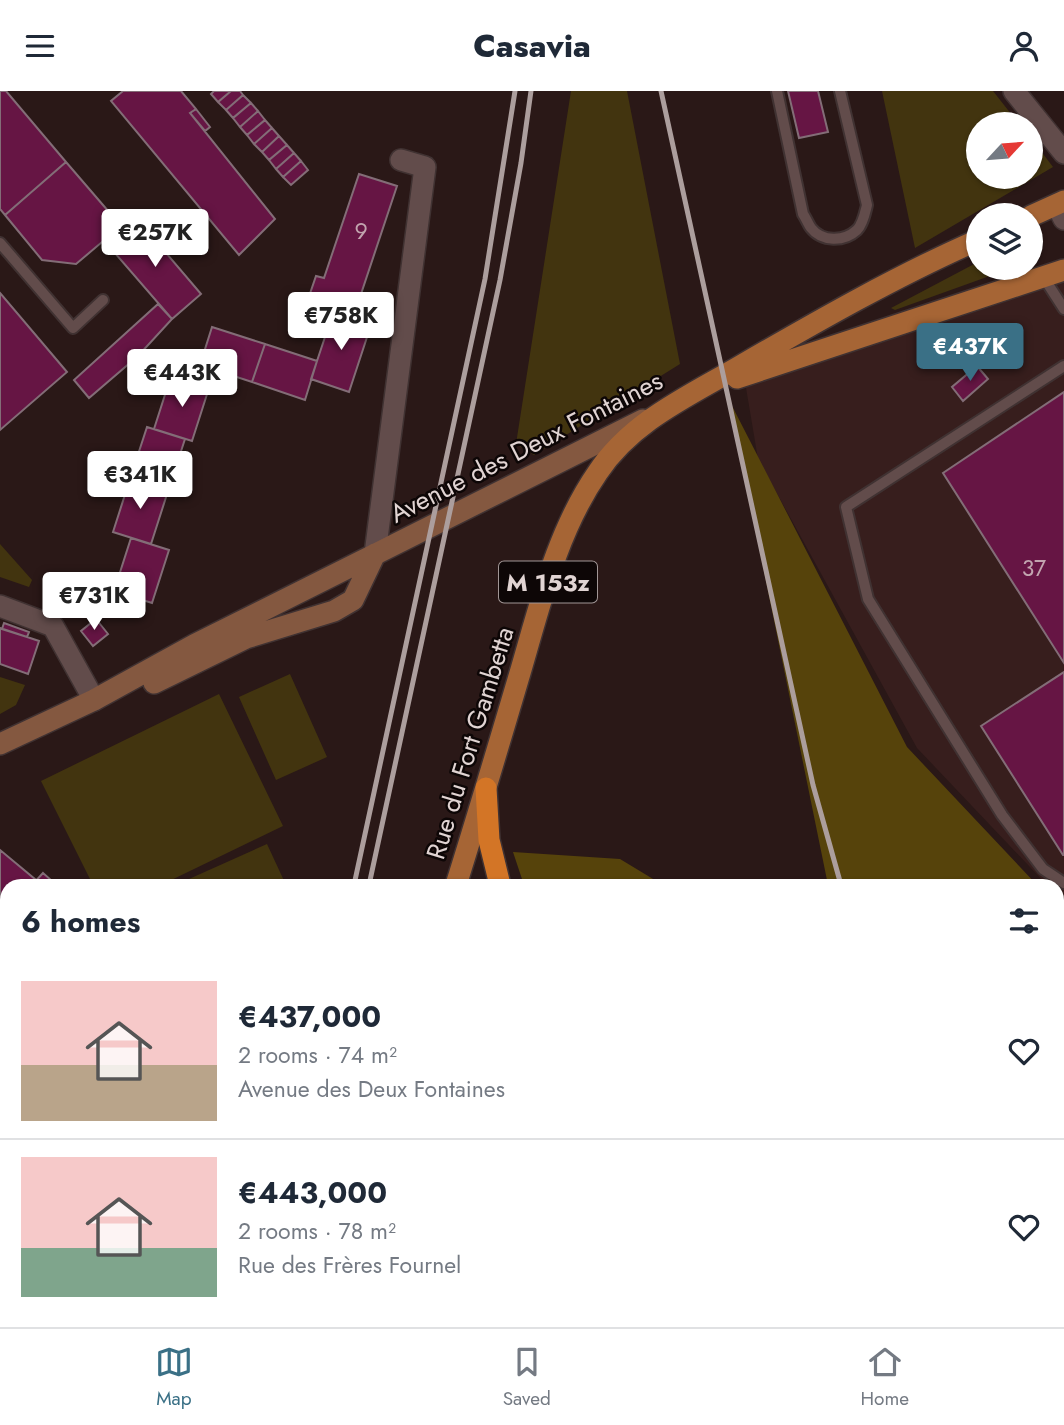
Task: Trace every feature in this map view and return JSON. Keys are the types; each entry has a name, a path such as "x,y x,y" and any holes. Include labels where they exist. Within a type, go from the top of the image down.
{"highway":[{"path":"486,789 489,840 499,879"}],"main road":[{"path":"1043,213 1062,208"},
{"name":"Avenue des Deux Fontaines","path":"667,408 803,329 966,246"},
{"name":"Avenue des Deux Fontaines","path":"701,389 1054,274"},
{"name":"Rue du Fort Gambetta","path":"458,879 555,560 567,530 585,492 618,446 667,408"}],"street":[{"path":"1014,91 1064,153"},
{"path":"375,554 425,167 401,160"},
{"name":"Avenue des Deux Fontaines","path":"0,744 94,700 194,645 667,408"},
{"name":"Avenue des Deux Fontaines","path":"94,700 114,703 246,638 334,611 352,600 375,554"},
{"path":"0,606 53,626 94,700"}],"lane":[{"path":"777,91 803,213 812,230 826,239 840,239 856,231 864,219 867,205 841,91"},
{"path":"0,243 73,328 103,300"},
{"path":"1054,274 1064,309"},
{"path":"1058,879 1043,869 1002,815 867,599 846,507 1064,366"}],"shaded area":[{"path":"571,91 627,91 680,364 534,455 516,444"},
{"path":"882,91 993,91 1010,112 966,112 966,189 1016,189 992,203 966,203 966,218 915,248"},
{"path":"1043,154 1053,167 1043,173"},
{"path":"966,268 966,280 979,280 895,310 891,308"},
{"path":"1064,270 1064,879 1041,879 917,748 758,459 744,376 1034,280 1043,280 1043,277"},
{"path":"729,400 907,747 1031,879 827,879"},
{"path":"0,544 32,580 29,587 0,577"},
{"path":"290,674 327,757 276,780 239,697"},
{"path":"0,677 25,685 16,705 0,714"},
{"path":"219,694 283,826 173,879 90,879 41,781"},
{"path":"267,844 283,879 189,879"},
{"path":"513,852 620,859 653,879 522,879"}],"building":[{"path":"0,91 6,91 66,162 5,215 0,209"},
{"path":"123,91 181,91 196,109 190,113 275,219 239,255 111,101"},
{"path":"214,91 231,91 218,102 211,94"},
{"path":"231,91 240,91 243,95 226,110 218,102"},
{"path":"788,91 818,91 828,132 799,138"},
{"path":"243,95 251,103 233,118 226,110"},
{"path":"251,103 258,111 240,127 233,118"},
{"path":"196,109 210,127 205,131 190,113"},
{"path":"258,111 265,120 247,135 240,127"},
{"path":"265,120 272,128 254,144 247,135"},
{"path":"272,128 279,136 262,152 254,144"},
{"path":"279,136 287,145 269,160 262,152"},
{"path":"287,145 294,153 276,169 269,160"},
{"path":"294,153 301,161 283,177 276,169"},
{"path":"301,161 308,170 291,185 283,177"},
{"path":"66,162 121,226 76,264 42,260 5,215"},
{"path":"359,174 397,186 353,318 333,312 329,325 302,317 316,276 324,278"},
{"path":"138,220 201,294 172,319 108,245"},
{"path":"0,293 67,372 0,430"},
{"path":"158,304 172,319 138,356 89,398 74,380"},
{"path":"333,313 371,325 349,392 311,379"},
{"path":"212,327 265,344 252,382 200,365"},
{"path":"265,344 317,361 305,400 252,382"},
{"path":"977,366 988,379 963,401 952,387"},
{"path":"171,376 209,388 192,441 154,429"},
{"path":"1064,392 1064,663 943,473"},
{"path":"147,427 185,439 168,491 130,479"},
{"path":"130,479 168,491 151,544 113,532"},
{"path":"131,538 169,550 152,603 114,591"},
{"path":"96,619 108,634 93,646 81,631"},
{"path":"4,623 29,632 27,637 2,629"},
{"path":"0,628 39,641 28,674 0,664"},
{"path":"1064,672 1064,855 1063,855 981,726"},
{"path":"0,850 35,879 0,879"},
{"path":"43,873 50,879 38,879"}],"railway":[{"path":"355,879 485,279 515,91"},
{"path":"370,879 500,280 531,91"},
{"path":"661,91 813,785 839,879"}]}
